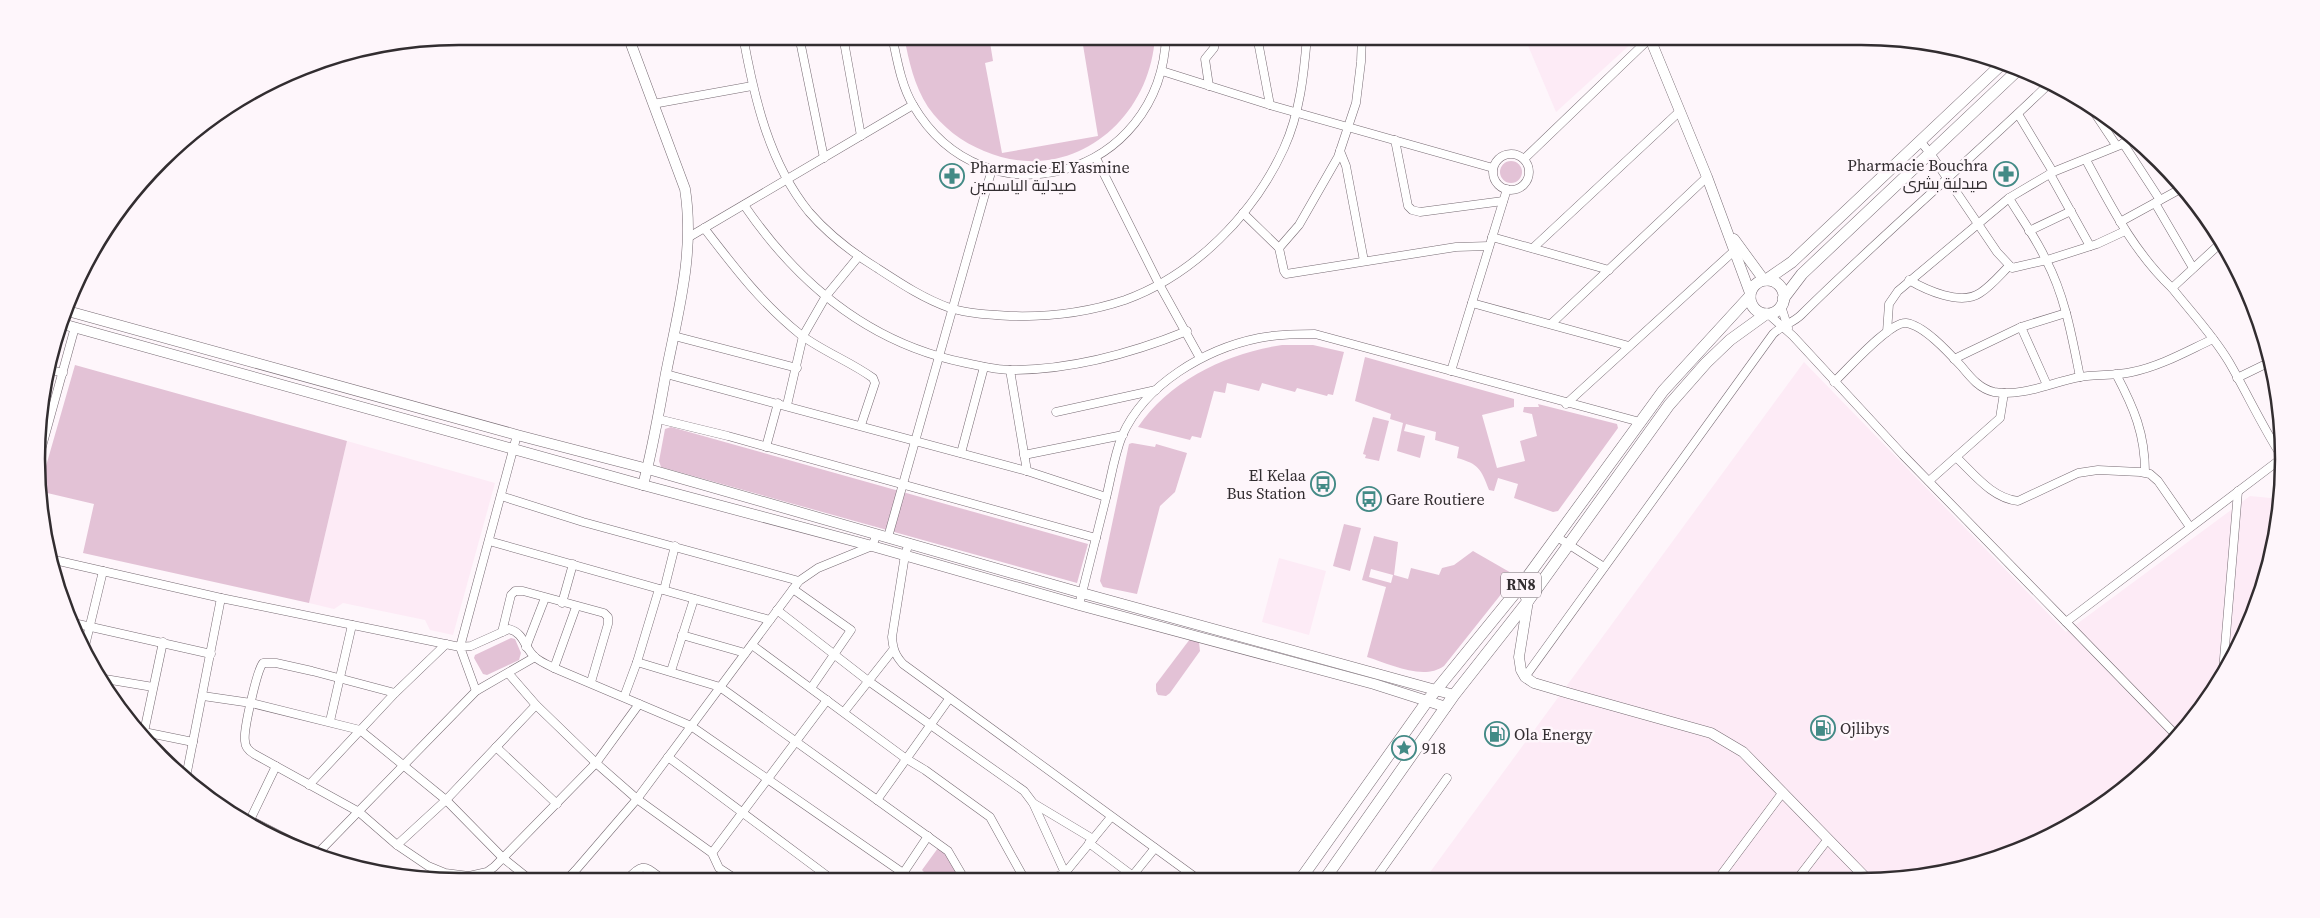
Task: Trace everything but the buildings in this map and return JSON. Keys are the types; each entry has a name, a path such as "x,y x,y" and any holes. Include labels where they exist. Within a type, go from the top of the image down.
{"main road":[{"path":"631,45 685,189 689,237 685,280 648,469 643,485"},
{"path":"1652,45 1725,223 1752,305 1755,309 1767,314"},
{"name":"RN8","path":"1305,873 1428,700 1520,587 1681,369 1732,318 1756,284 1792,262 1997,68"},
{"name":"RN8","path":"1329,873 1454,695 1528,601 1669,405 1706,363 1742,330 1777,310 1802,274 2013,75"},
{"path":"1725,223 1743,252 1765,280 1776,282 1780,286 1782,303"},
{"path":"1792,262 1802,274"},
{"path":"72,312 516,435 648,469 1082,593 1454,695"},
{"path":"1732,318 1742,330"},
{"path":"67,325 643,485 905,555 1079,605 1428,700 1446,707"},
{"path":"203,363 208,350"},
{"path":"1520,587 1528,601 1519,657 1521,670 1525,677 1534,683 1568,694 1711,733 1743,752 1861,873"}],"street":[{"path":"744,45 752,86 765,128 787,180 808,211 837,242 912,291 951,308 991,315 1032,316 1078,311 1124,300 1159,284 1201,255 1243,213 1262,187 1284,148 1297,112 1306,45"},
{"path":"801,45 824,158"},
{"path":"845,45 861,136"},
{"path":"894,45 903,82 913,105 938,138 954,151 992,169 1011,173 1052,173 1075,167 1096,158 1129,133 1142,117 1153,96 1162,71 1165,45"},
{"path":"1209,86 1205,59 1214,45"},
{"path":"1260,45 1270,105"},
{"path":"1279,248 1299,225 1340,151 1356,103 1362,45"},
{"path":"1524,159 1641,45"},
{"path":"1162,71 1270,105 1493,168"},
{"path":"653,104 752,86"},
{"path":"1525,677 1735,384 1783,325 1800,317 1836,279 1947,180 2045,88"},
{"path":"689,237 913,105"},
{"path":"1533,248 1680,111"},
{"path":"2018,114 2052,173 2090,246"},
{"path":"2104,125 2157,202 2193,268"},
{"path":"1395,140 1408,206 1412,210 1420,212 1503,201"},
{"path":"1920,141 1996,252 2009,266 2016,268 2046,260 2090,246 2124,231"},
{"path":"1887,332 1889,304 1893,297 1909,280 2009,198 2052,173 2126,142"},
{"path":"1340,151 1346,166 1364,261"},
{"path":"1509,154 1520,156 1524,159 1529,170 1527,181 1518,188 1507,189 1497,184 1494,179 1493,168 1499,158 1509,154"},
{"path":"1096,158 1159,284 1200,358"},
{"path":"2086,160 2124,231 2157,274 2172,288 2213,339 2274,445"},
{"path":"888,537 937,357 992,169"},
{"path":"1551,324 1707,177"},
{"path":"1451,371 1507,189"},
{"path":"2120,222 2176,191"},
{"path":"2009,198 2046,260 2058,285 2080,377"},
{"path":"744,205 762,231 788,262 826,296 860,321 895,341 937,357 1010,370 1058,366 1110,358 1186,331"},
{"path":"2029,231 2071,211"},
{"path":"1243,213 1279,248 1286,274 1456,247 1489,246"},
{"path":"704,228 746,283 764,303 803,336 873,378 874,383 861,425"},
{"path":"1492,237 1609,270"},
{"path":"2172,288 2216,246"},
{"path":"1566,404 1734,251"},
{"path":"788,405 803,336 826,296 858,256"},
{"path":"1909,280 1936,293 1971,297 1979,294 2009,266"},
{"path":"1472,303 1629,346"},
{"path":"1782,303 1783,325"},
{"path":"1954,359 2021,327 2066,313"},
{"path":"1767,314 1783,325 1834,382 2172,731"},
{"path":"1834,382 1887,332 1903,323 1914,325 1944,348 1975,382 1986,390 2004,393 2030,390 2080,377 2146,369 2213,339"},
{"path":"46,433 76,327"},
{"path":"2021,327 2047,385"},
{"path":"1079,605 1117,451 1123,435 1138,410 1156,390 1200,358 1237,343 1261,337 1316,334 1566,404 1640,422"},
{"path":"674,336 797,368"},
{"path":"2237,378 2264,365"},
{"path":"962,453 984,366"},
{"path":"1010,370 1027,471"},
{"path":"55,371 63,373"},
{"path":"666,374 788,405 1027,471 1106,497"},
{"path":"2116,374 2133,407 2139,425 2145,472"},
{"path":"1056,412 1156,390"},
{"path":"1929,481 2000,418 2004,393"},
{"path":"766,447 778,403"},
{"path":"658,419 1096,538"},
{"path":"476,691 460,647 516,435"},
{"path":"1024,455 1123,435"},
{"path":"1956,458 1995,493 2008,499 2018,500 2078,473 2098,470 2145,472 2158,481 2190,527"},
{"path":"2066,622 2275,463"},
{"path":"2224,658 2238,491"},
{"path":"501,496 583,522 799,581"},
{"path":"575,871 636,799 799,581 818,568 872,546 877,534"},
{"path":"1557,537 1604,568"},
{"path":"489,541 770,620"},
{"path":"909,543 905,555 892,637 893,650 903,664 1189,873"},
{"path":"624,697 675,546"},
{"path":"58,561 221,598 460,647 471,646 509,629 515,630 520,634 526,647 535,657 554,668 591,682 691,726 903,873 928,836"},
{"path":"562,603 573,564"},
{"path":"86,638 104,571"},
{"path":"793,589 851,630 811,688"},
{"path":"502,632 512,593 523,592 604,613 608,618 591,682"},
{"path":"187,771 221,598"},
{"path":"526,647 545,598"},
{"path":"671,671 694,599"},
{"path":"554,668 576,607"},
{"path":"777,610 867,680 1024,791 1033,803 1065,873"},
{"path":"80,624 211,654"},
{"path":"330,721 352,625"},
{"path":"682,635 745,654"},
{"path":"145,728 163,642"},
{"path":"309,786 395,693 446,644"},
{"path":"752,645 905,758 925,770 990,817 1021,873"},
{"path":"844,712 867,680 893,650"},
{"path":"322,850 476,691 509,674 535,657"},
{"path":"637,662 720,687 948,851 961,873"},
{"path":"395,693 340,677 276,663 263,663 259,668 251,704 245,735 246,746 254,754 359,812 397,845 428,866 448,873"},
{"path":"509,674 536,705 596,763 636,799 712,853 719,868 727,873"},
{"path":"109,680 153,687"},
{"path":"203,696 330,721 360,730 446,800 503,858 522,873"},
{"path":"877,800 905,758 949,699"},
{"path":"712,853 827,700"},
{"path":"480,873 487,872 503,858 596,763 639,704"},
{"path":"397,845 446,800 536,705"},
{"path":"149,733 193,742"},
{"path":"496,747 557,804"},
{"path":"668,757 823,873"},
{"path":"251,817 276,766"},
{"path":"1380,873 1447,778"},
{"path":"1722,873 1783,792"},
{"path":"1033,803 1091,841 1126,873"},
{"path":"1067,873 1111,816"},
{"path":"1802,873 1828,839"},
{"path":"1135,873 1155,848"},
{"path":"633,873 641,867 653,873"}],"shaded area":[{"path":"906,45 990,45 993,61 985,63 1002,153 1098,136 1083,45 1154,45 1150,67 1138,96 1121,120 1099,140 1074,153 1045,160 1015,160 984,151 960,138 946,127 928,107 919,90"},
{"path":"1528,45 1630,45 1556,112"},
{"path":"1511,161 1519,164 1522,172 1519,180 1511,183 1503,180 1500,172 1503,164"},
{"path":"1282,345 1313,345 1344,352 1333,395 1328,394 1327,396 1297,388 1295,392 1262,383 1259,391 1227,383 1225,393 1214,391 1201,438 1192,436 1190,440 1138,427 1166,395 1201,371 1241,355"},
{"path":"1365,357 1514,399 1514,407 1482,415 1497,468 1525,461 1520,441 1537,436 1532,414 1523,412 1524,407 1539,407 1538,404 1617,424 1618,428 1558,511 1553,512 1514,498 1518,484 1498,478 1494,491 1489,490 1484,477 1475,465 1457,458 1459,447 1435,440 1436,432 1406,424 1404,431 1425,436 1420,458 1397,451 1403,423 1390,419 1391,414 1355,401"},
{"path":"1804,362 2066,632 2250,496 2273,498 2267,540 2253,592 2232,642 2220,666 2205,689 2172,732 2134,770 2091,803 2068,818 2044,830 1994,851 1968,859 1942,865 1888,872 1429,873"},
{"path":"75,365 347,441 309,603 83,553 94,504 47,493 45,468"},
{"path":"1373,417 1389,421 1379,461 1365,458 1366,455 1363,454"},
{"path":"671,427 1088,544 1077,583 661,467 659,461 665,429"},
{"path":"347,441 495,483 453,635 430,630 425,620 343,603 334,609 309,603"},
{"path":"1129,444 1155,447 1156,444 1187,453 1175,492 1160,506 1137,594 1103,587 1100,581"},
{"path":"1344,524 1361,528 1350,571 1333,566"},
{"path":"1374,536 1398,542 1394,575 1408,579 1411,568 1439,575 1442,568 1454,565 1473,551 1513,574 1514,578 1444,666 1426,672 1406,670 1367,657 1386,587 1362,580","holes":["1371,569 1393,575 1391,583 1369,577"]},
{"path":"1279,558 1326,571 1309,635 1262,622"},
{"path":"511,638 515,639 521,653 519,660 487,675 483,674 474,658 475,655"},
{"path":"1190,639 1199,642 1200,651 1170,693 1166,696 1158,695 1156,684"},
{"path":"938,848 949,856 956,873 925,873 922,870"}],"place":[{"name":"Pharmacie Bouchra صيدلية بشرى","path":"2006,174"},
{"name":"Pharmacie El Yasmine صيدلية الياسمين","path":"952,176"},
{"name":"El Kelaa Bus Station","path":"1323,484"},
{"name":"Gare Routiere","path":"1369,499"},
{"name":"Ojlibys","path":"1823,728"},
{"name":"Ola Energy","path":"1497,734"},
{"name":"918","path":"1404,748"}]}
